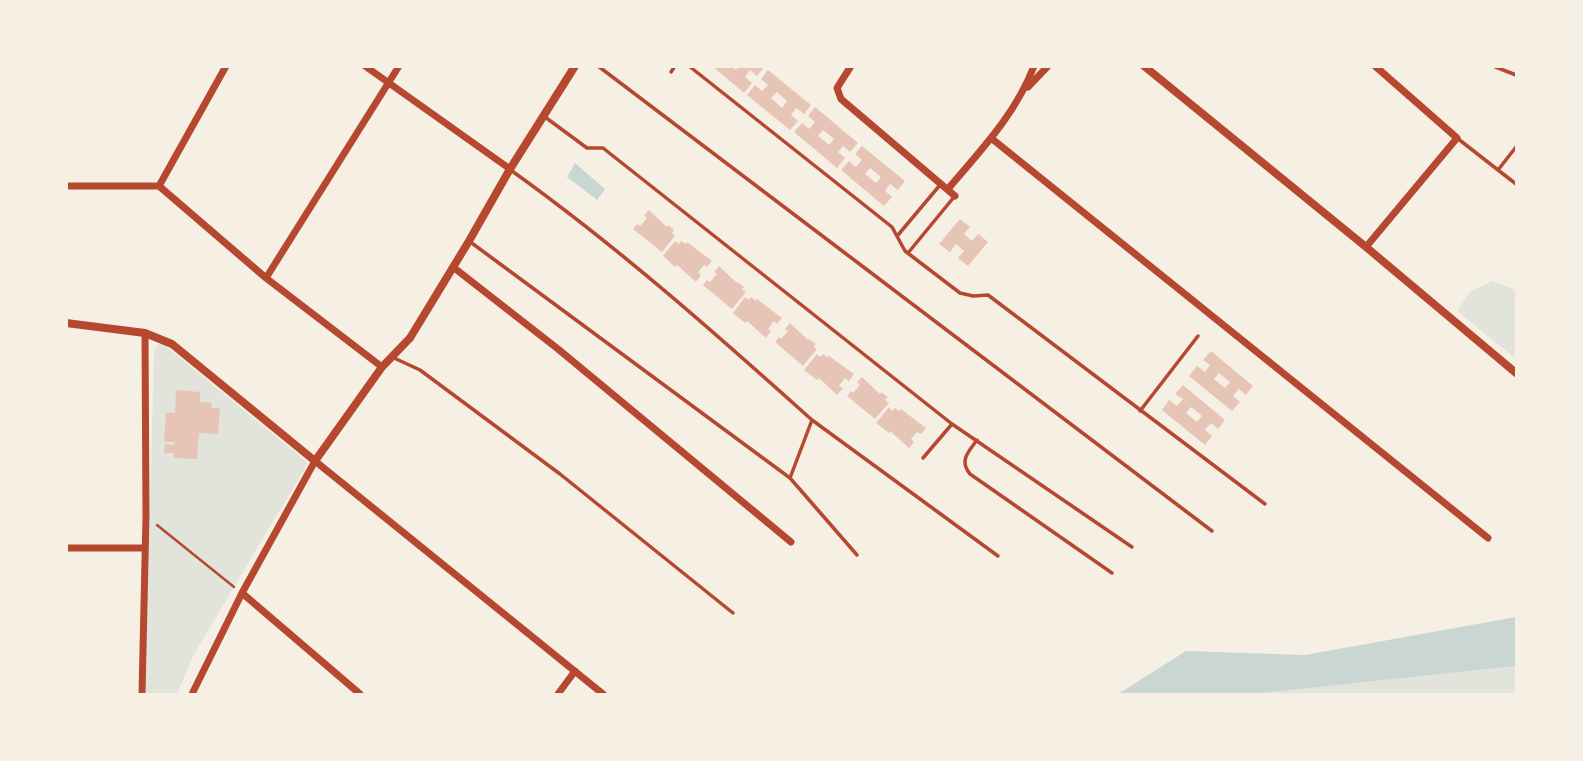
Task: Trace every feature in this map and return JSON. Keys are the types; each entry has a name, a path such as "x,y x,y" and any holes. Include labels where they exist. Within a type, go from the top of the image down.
{"street":[{"path":"159,186 226,66"},
{"path":"365,66 510,169"},
{"path":"266,278 399,66"},
{"path":"192,695 242,593 315,461 382,368 410,338 470,241 510,169 575,66"},
{"path":"851,66 839,83 838,94 841,99 956,196"},
{"path":"1025,90 1034,66"},
{"path":"948,189 992,138 1025,90 1048,66"},
{"path":"1144,66 1517,373"},
{"path":"1366,247 1457,138 1375,66"},
{"path":"992,138 1488,538"},
{"path":"66,186 159,186 266,278 382,368"},
{"path":"453,267 558,349 791,542"},
{"path":"66,323 145,333 172,344 603,695"},
{"path":"142,695 146,516 145,333"},
{"path":"66,548 144,548"},
{"path":"242,593 355,693"},
{"path":"558,695 575,671"}],"lane":[{"path":"598,66 1212,531"},
{"path":"671,72 675,66"},
{"path":"689,66 892,227 908,253 960,293 988,295 1265,504"},
{"path":"1493,66 1517,75"},
{"path":"544,115 587,148 603,148 952,424 1132,547"},
{"path":"1457,138 1517,184"},
{"path":"1498,170 1517,147"},
{"path":"510,169 564,208 696,317 813,420 998,556"},
{"path":"898,235 941,183"},
{"path":"908,253 956,196"},
{"path":"470,241 790,478 857,555"},
{"path":"1140,411 1198,336"},
{"path":"392,358 420,370 560,474 733,613"},
{"path":"790,478 813,420"},
{"path":"923,458 952,424"},
{"path":"977,440 964,458 964,467 970,474 1112,573"}],"path":[{"path":"146,516 242,593"}],"shaded area":[{"path":"575,163 605,189 597,200 567,177"},
{"path":"1492,281 1516,290 1516,359 1457,311 1470,292"},
{"path":"162,343 308,463 193,656 177,694 145,694 154,351"},
{"path":"1516,617 1516,666 1253,694 1118,694 1186,651 1305,655"},
{"path":"1516,666 1516,694 1253,694"}],"building":[{"path":"712,66 732,66 736,70 739,66 765,66 757,76 750,70 745,77 752,83 744,93"},
{"path":"768,70 811,105 804,114 796,108 791,115 798,121 790,130 747,95 755,85 762,91 768,85 761,79","holes":["777,92 787,101 782,108 771,98"]},
{"path":"815,107 858,143 850,152 843,146 838,152 845,158 837,168 794,132 802,123 809,129 815,122 808,116","holes":["823,130 834,139 829,145 818,136"]},
{"path":"862,146 905,181 898,190 890,184 885,191 892,197 884,206 841,170 849,161 856,167 862,160 855,154","holes":["870,168 881,177 876,183 865,174"]},
{"path":"649,210 674,230 672,233 675,236 662,252 633,229 647,218 644,215"},
{"path":"960,219 970,227 964,234 972,241 978,234 988,242 968,266 958,258 964,251 956,244 950,252 939,244"},
{"path":"675,241 679,244 681,241 686,244 687,242 712,261 698,272 701,275 696,282 663,256"},
{"path":"719,266 744,287 742,290 746,292 732,309 703,285 717,274 714,272"},
{"path":"745,297 749,300 751,297 756,301 757,299 782,318 777,324 774,321 766,338 733,313"},
{"path":"790,323 816,344 813,346 817,349 803,366 775,342 788,331 785,329"},
{"path":"1211,351 1253,386 1246,395 1239,389 1233,396 1240,402 1232,411 1189,376 1197,366 1205,372 1210,365 1203,360","holes":["1219,373 1230,382 1225,388 1214,379"]},
{"path":"817,354 820,357 823,354 829,356 854,374 849,381 845,378 839,386 843,388 837,395 819,378 817,380 804,370"},
{"path":"862,377 880,394 881,392 888,397 885,400 889,403 875,419 847,396 860,385 857,382"},
{"path":"1183,385 1225,420 1218,429 1211,423 1205,430 1212,436 1205,445 1162,410 1169,400 1177,406 1183,399 1175,394","holes":["1191,407 1202,416 1197,422 1186,413"]},
{"path":"176,390 200,392 200,402 212,403 211,408 220,408 218,434 199,433 197,459 174,458 174,453 164,453 165,444 174,445 174,442 164,442 166,413 175,413"},
{"path":"889,407 892,411 895,408 899,411 901,409 926,428 911,439 914,442 909,448 876,423"}]}
